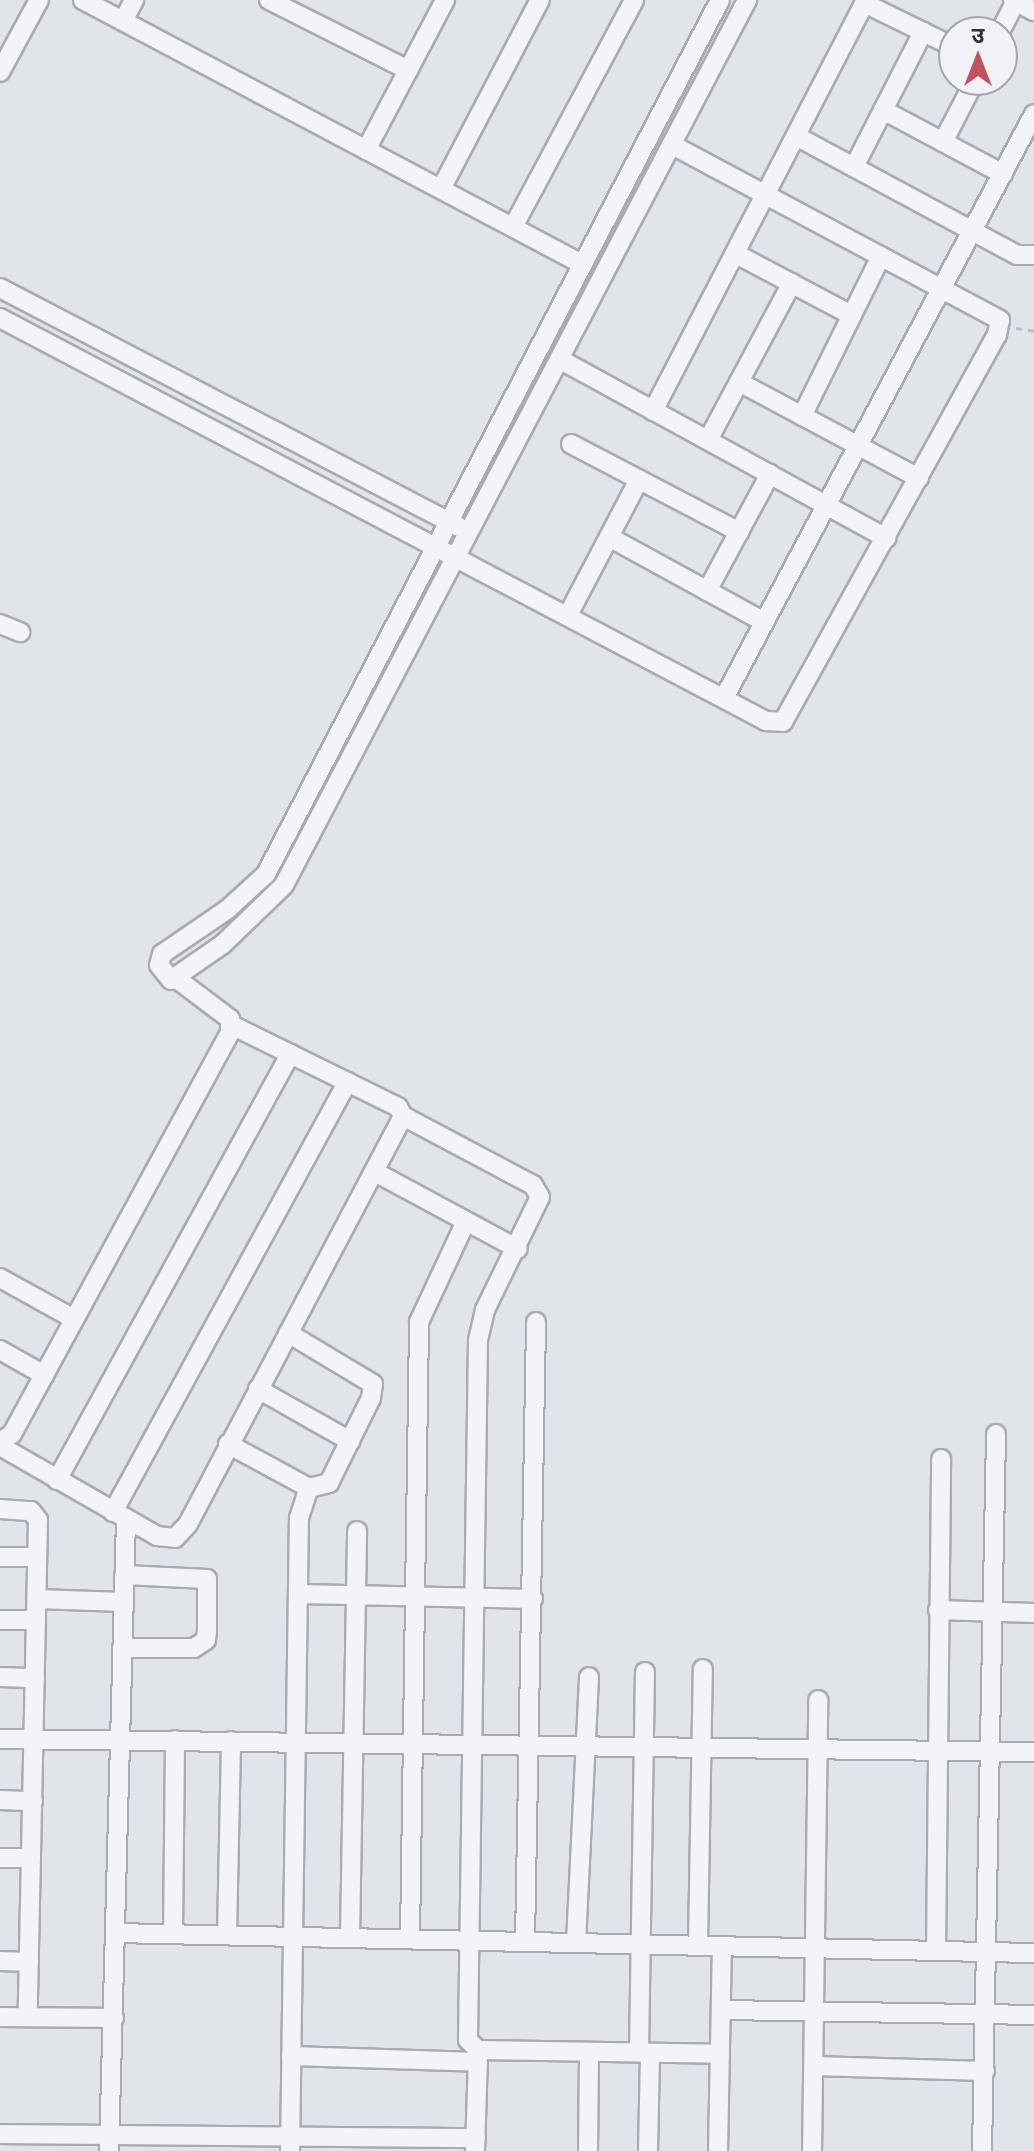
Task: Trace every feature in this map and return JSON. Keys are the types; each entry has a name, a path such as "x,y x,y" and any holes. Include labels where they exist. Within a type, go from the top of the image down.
{"street":[{"path":"0,72 39,0"},
{"path":"83,0 582,264"},
{"path":"123,21 134,0"},
{"path":"269,0 408,70"},
{"path":"366,150 445,0"},
{"path":"441,189 540,0"},
{"path":"513,227 634,0"},
{"path":"0,2134 110,2143 476,2144 478,2056 468,2040 466,1941 480,1324 538,1206 539,1190 403,1116 398,1107 231,1025 177,979 166,978 160,959 266,874 720,0"},
{"path":"177,979 271,902 284,885 747,0"},
{"path":"1014,1 1034,11"},
{"path":"653,411 865,2 938,39"},
{"path":"854,167 923,32"},
{"path":"943,142 967,96"},
{"path":"883,110 1003,174"},
{"path":"724,698 944,289 1034,114"},
{"path":"796,136 1017,255 1034,255"},
{"path":"0,318 774,724 789,716 1000,327 996,316 672,145"},
{"path":"736,254 851,315"},
{"path":"802,416 881,256"},
{"path":"708,440 792,283"},
{"path":"0,288 470,532"},
{"path":"561,360 886,538"},
{"path":"739,382 919,478"},
{"path":"571,444 739,532"},
{"path":"707,591 770,474"},
{"path":"568,615 639,480"},
{"path":"609,537 764,622"},
{"path":"0,624 20,632"},
{"path":"231,1025 12,1434 0,1444 157,1536 175,1538 403,1116"},
{"path":"57,1480 290,1054"},
{"path":"110,2143 124,1575 120,1515 347,1082"},
{"path":"375,1172 518,1249"},
{"path":"410,1939 419,1322 466,1221"},
{"path":"0,1278 74,1319"},
{"path":"525,1942 536,1322"},
{"path":"228,1444 309,1488 329,1483 373,1384 288,1333"},
{"path":"0,1350 44,1375"},
{"path":"258,1389 350,1441"},
{"path":"982,2151 989,1952 996,1434"},
{"path":"936,1951 935,1751 941,1459"},
{"path":"290,2145 299,1518 309,1488"},
{"path":"0,1509 36,1514 28,2017"},
{"path":"350,1938 357,1742 357,1531"},
{"path":"0,1557 37,1557"},
{"path":"122,1648 194,1648 206,1640 207,1631 207,1579 124,1575"},
{"path":"298,1594 533,1599"},
{"path":"37,1599 123,1602"},
{"path":"938,1610 1034,1613"},
{"path":"0,1620 36,1620"},
{"path":"698,1945 703,1669"},
{"path":"645,1672 640,1944 648,2151"},
{"path":"0,1677 35,1678"},
{"path":"576,1943 589,1677"},
{"path":"812,2151 818,1700"},
{"path":"0,1739 1034,1752"},
{"path":"173,1934 175,1740"},
{"path":"227,1935 231,1741"},
{"path":"0,1800 33,1801"},
{"path":"0,1858 31,1858"},
{"path":"115,1933 1034,1953"},
{"path":"718,2151 722,1946"},
{"path":"0,1961 29,1962"},
{"path":"721,2010 1034,2015"},
{"path":"0,2017 114,2018"},
{"path":"291,2056 478,2056 589,2052 720,2054"},
{"path":"588,2151 589,2052"},
{"path":"814,2066 985,2071"}]}
